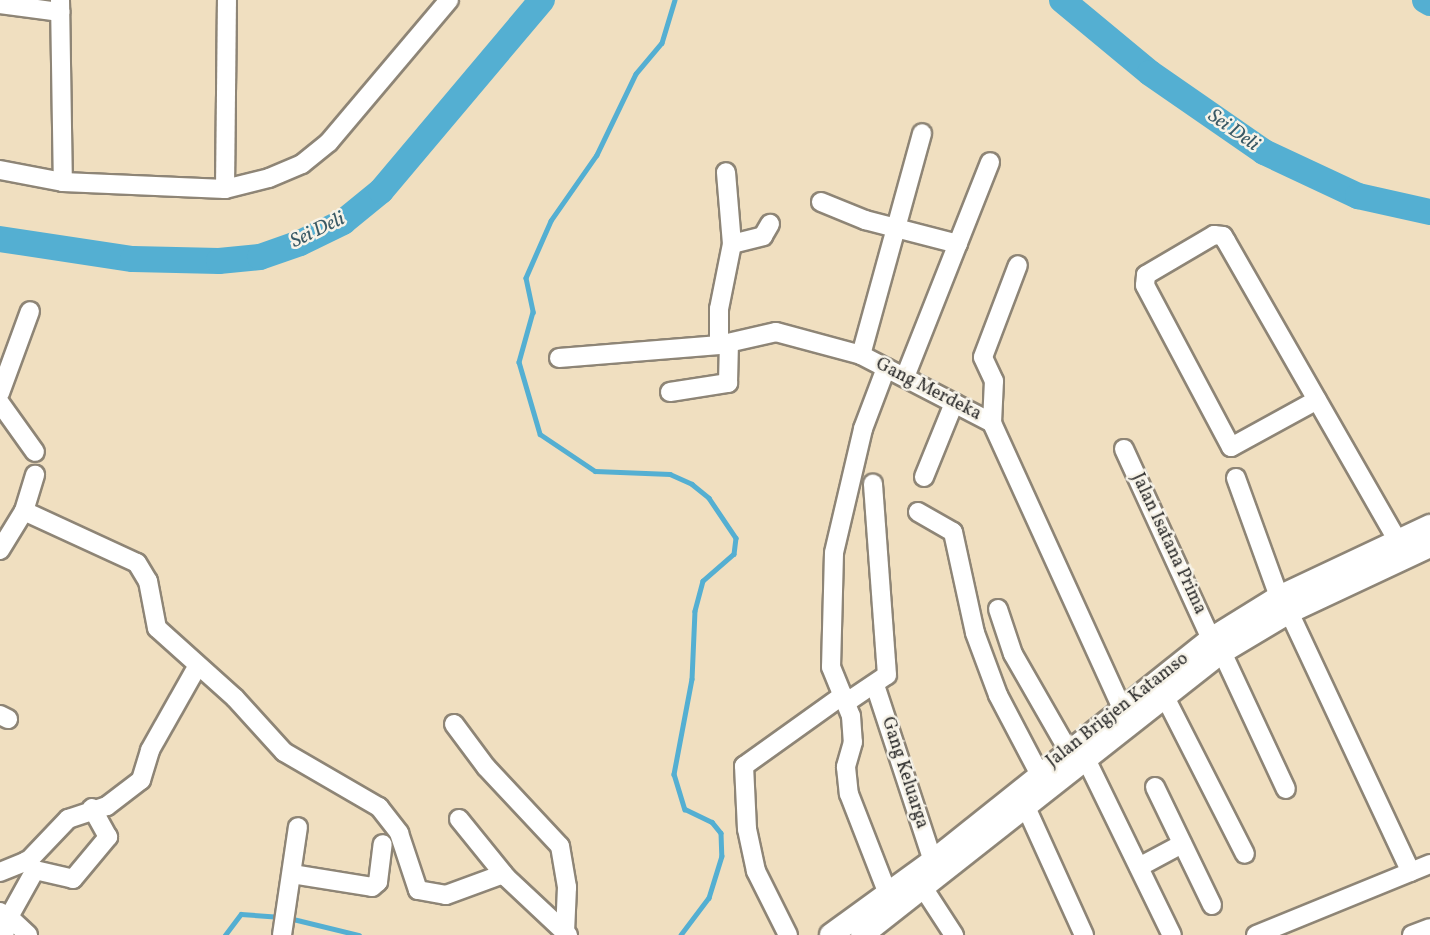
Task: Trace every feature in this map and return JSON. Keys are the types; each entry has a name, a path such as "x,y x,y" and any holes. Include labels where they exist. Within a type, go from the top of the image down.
{"main road":[{"name":"Jalan Brigjen Katamso","path":"862,935 924,889 1025,805 1121,706 1216,645 1284,605 1398,541 1430,526"},
{"name":"Jalan Brigjen Katamso","path":"1284,605 1430,546"},
{"name":"Jalan Brigjen Katamso","path":"831,935 933,861 1039,773 1076,754 1164,695 1216,645"}],"street":[{"path":"225,189 226,0"},
{"path":"0,170 63,182 225,189 302,164 329,142 444,2"},
{"path":"0,4 60,6 63,182"},
{"path":"861,355 900,230 922,133"},
{"path":"905,377 990,162"},
{"path":"670,392 728,382 719,309 732,244 726,172"},
{"path":"821,202 900,230 958,244"},
{"path":"732,244 763,236 770,224"},
{"path":"1317,400 1231,447 1145,285 1146,275 1214,234 1223,236 1398,541"},
{"path":"992,423 994,385 983,357 1018,265"},
{"path":"0,393 30,311"},
{"name":"Gang Merdeka","path":"559,358 724,344 776,332 861,355 992,423 1121,706"},
{"path":"886,368 863,429 834,553 831,667 845,699 853,742 846,766 849,794 888,894"},
{"path":"0,403 35,452"},
{"path":"924,477 954,403"},
{"name":"Jalan Isatana Prima","path":"1124,449 1286,789"},
{"path":"0,550 24,511 35,476"},
{"path":"1236,478 1284,605 1411,872"},
{"path":"788,935 756,871 747,829 744,766 845,699 875,685 887,675 873,484"},
{"path":"24,511 137,563 148,581 157,628 197,667 235,698 278,747 379,807 399,833 418,890 446,895 503,874"},
{"path":"918,512 953,532 975,633 998,695 1039,773"},
{"path":"998,609 1013,654 1076,754 1139,867 1172,935"},
{"path":"4,935 4,915 31,865 53,831 92,808 107,806 141,780 150,750 197,667"},
{"name":"Gang Keluarga","path":"875,685 933,861"},
{"path":"1164,695 1245,854"},
{"path":"454,724 486,767 560,846 567,887 566,933"},
{"path":"1155,787 1212,905"},
{"path":"1025,805 1084,935"},
{"path":"0,872 31,865 71,880 102,850 107,832 92,808"},
{"path":"459,819 503,874 566,933"},
{"path":"284,920 298,827"},
{"path":"292,874 372,887 383,844"},
{"path":"1139,867 1182,844"},
{"path":"1256,935 1430,864"},
{"path":"924,889 954,935"},
{"path":"4,915 28,935"},
{"path":"1412,935 1430,928"}],"waterway":[{"name":"Sei Deli","path":"0,239 133,259 219,261 260,257 300,243 343,222 381,191 542,0"},
{"path":"675,0 662,43 636,74 597,155 551,221 526,278 533,312 519,362 540,434 595,471 670,474 692,484 709,498 736,538 734,554 703,581 695,611 692,679 674,774 685,809 712,822 721,833 722,856 709,898 681,935"},
{"name":"Sei Deli","path":"1062,0 1150,73 1264,152 1358,196 1430,212"},
{"name":"Sei Deli","path":"1425,0 1430,3"},
{"path":"225,935 241,914 281,917"},
{"path":"289,918 359,935"}]}
